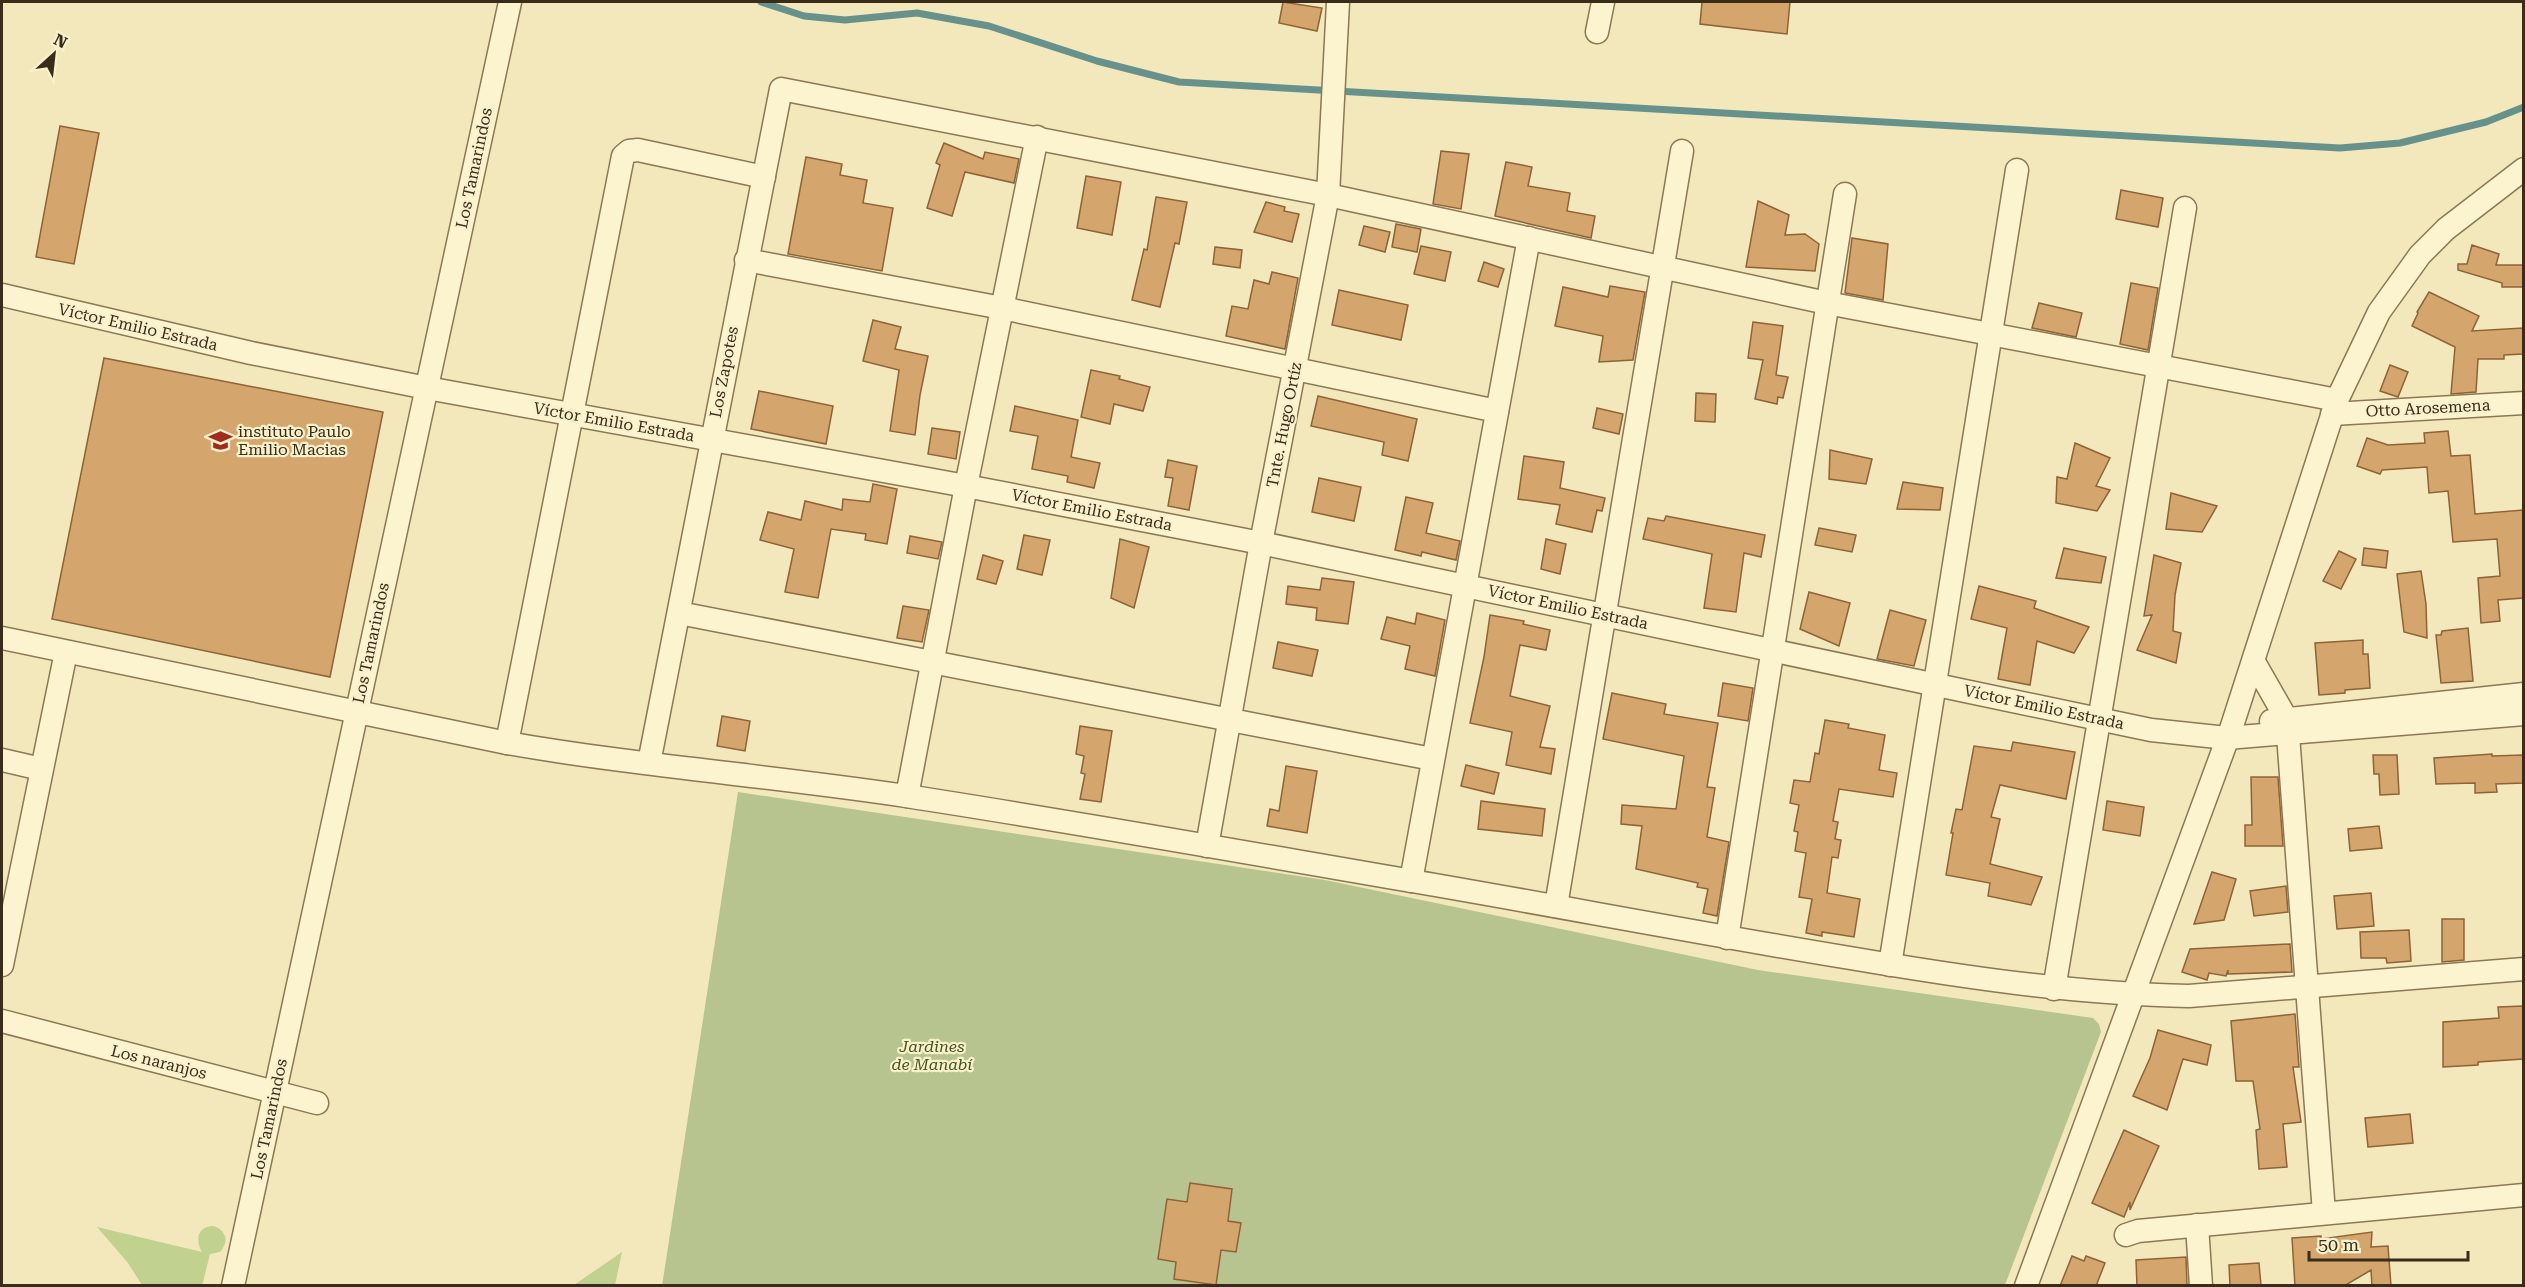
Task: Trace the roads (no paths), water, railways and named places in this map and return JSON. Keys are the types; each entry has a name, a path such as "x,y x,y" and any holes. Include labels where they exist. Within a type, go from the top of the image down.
{"street":[{"name":"Los Tamarindos","path":"233,1286 510,2"},
{"name":"Tnte. Hugo Ortíz","path":"1207,846 1261,543 1329,187 1338,2"},
{"path":"1598,32 1603,2"},
{"name":"Otto Arosemena","path":"781,89 1037,137 1329,187 1529,238 1827,303 2158,368 2334,407 2523,403"},
{"name":"Los Zapotes","path":"649,763 781,89"},
{"path":"907,796 966,486 1037,137"},
{"path":"507,743 623,156 629,151 638,150 764,177"},
{"path":"1556,906 1683,151"},
{"path":"2026,1286 2135,995 2229,733 2254,662 2334,407 2361,346 2379,312 2420,255 2446,229 2523,169"},
{"path":"1890,965 2017,170"},
{"path":"1727,938 1845,194"},
{"path":"2054,989 2185,208"},
{"path":"1411,881 1529,238"},
{"path":"746,260 1002,308 1497,411"},
{"name":"Víctor Emilio Estrada","path":"2,295 251,353 427,388 966,486 1261,543 2098,719 2181,734 2229,733 2287,726"},
{"path":"679,613 1432,759"},
{"path":"2,638 507,743 591,758 649,763 907,796 1556,906 1727,938 2054,989 2189,996 2523,969"},
{"path":"2,965 8,900 41,770 66,652"},
{"path":"2254,662 2287,726 2324,1214"},
{"path":"2287,726 2523,694"},
{"path":"2287,726 2523,714"},
{"path":"2,760 41,770"},
{"name":"Los naranjos","path":"2,1022 317,1103"},
{"path":"2126,1235 2138,1231 2197,1225 2523,1196"},
{"path":"2197,1225 2201,1286"}],"waterway":[{"path":"761,2 804,16 845,20 917,13 989,26 1097,61 1179,82 2340,148 2400,143 2486,122 2524,107"}],"place":[{"name":"instituto Paulo Emilio Macias","path":"220,440"}],"park label":[{"name":"Jardines de Manabí","path":"932,1055"}]}
